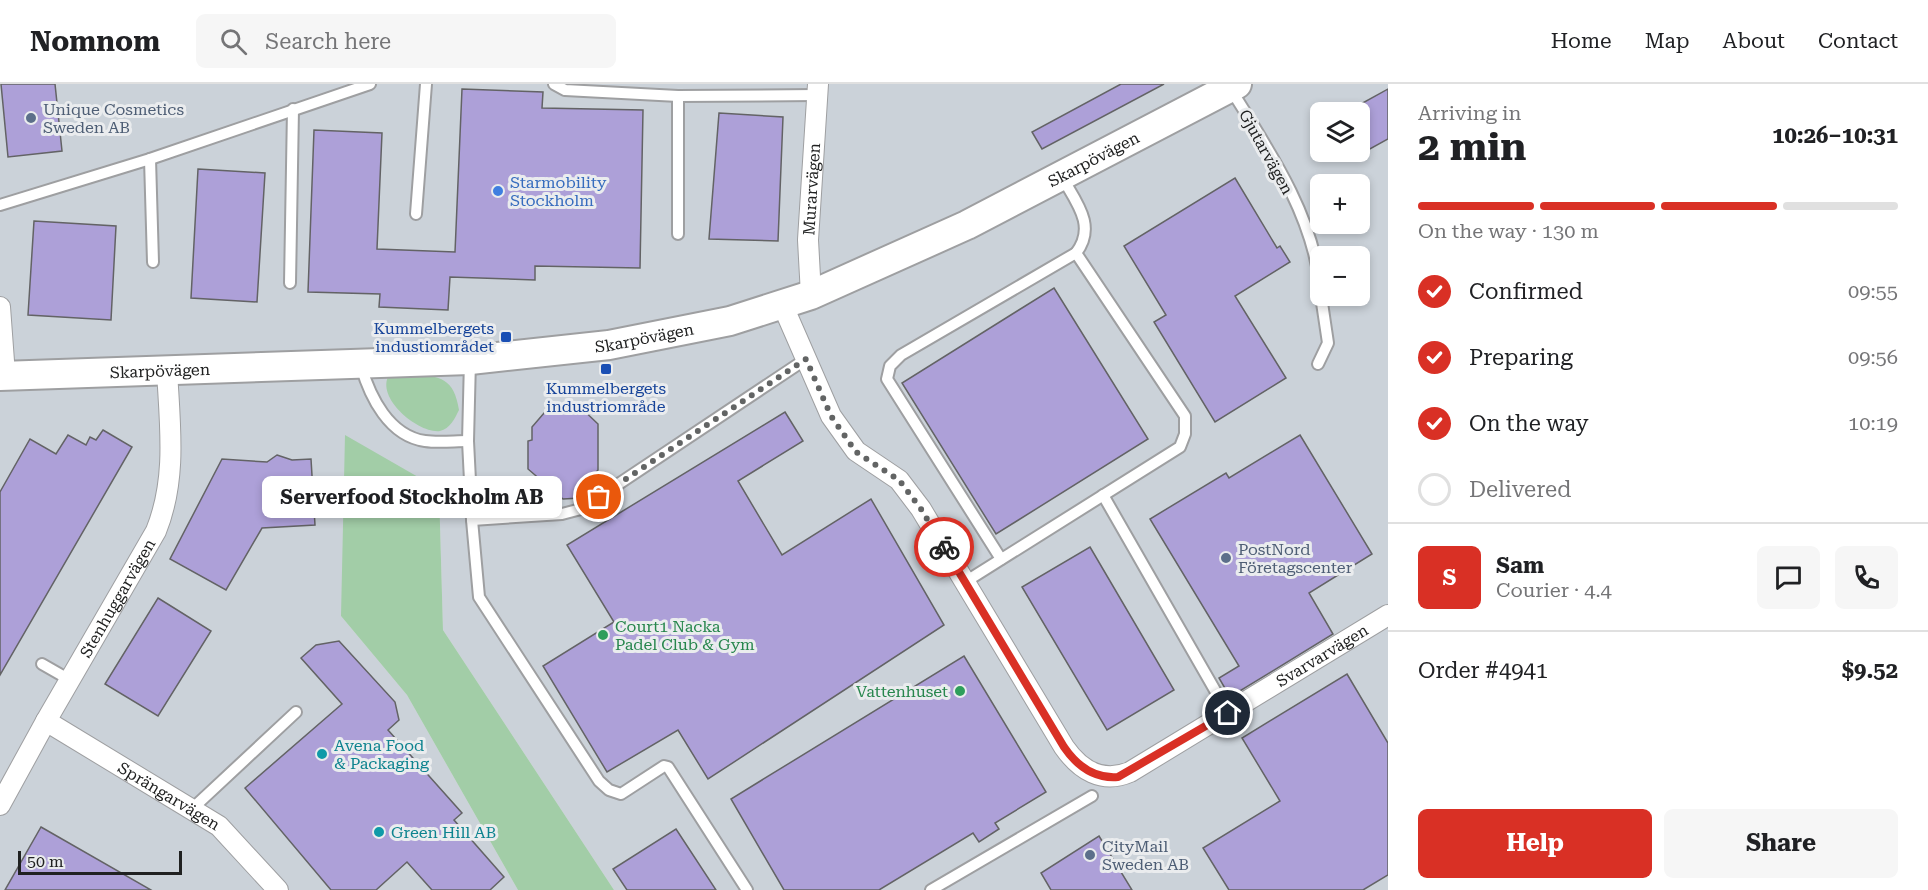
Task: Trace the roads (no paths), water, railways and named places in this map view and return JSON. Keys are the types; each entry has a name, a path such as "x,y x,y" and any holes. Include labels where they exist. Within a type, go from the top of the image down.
{"street":[{"name":"Skarpövägen","path":"3,376 470,360 609,345 730,321 783,306 811,295 967,225 1062,177 1232,85"},
{"name":"Murarvägen","path":"811,295 808,240 818,89"},
{"name":"Svarvarvägen","path":"783,306 831,416 856,452 899,480 921,509 1064,747 1070,756 1090,772 1107,778 1118,777 1388,615"},
{"path":"0,307 3,376"},
{"name":"Stenhuggarvägen","path":"0,805 163,515 172,472 167,371"},
{"name":"Sprängarvägen","path":"46,721 193,808 219,826 278,890"}],"lane":[{"path":"0,205 150,159 370,84"},
{"path":"416,213 426,84"},
{"path":"554,84 565,90 678,96 818,89"},
{"name":"Gjutarvägen","path":"1232,85 1271,154 1304,222 1313,246"},
{"path":"678,96 678,234"},
{"path":"290,283 293,109"},
{"path":"150,159 153,262"},
{"path":"1001,559 887,379 890,366 901,355 1076,253 1086,235 1086,223 1062,177"},
{"path":"965,582 1180,447 1185,434 1185,416 1076,253"},
{"path":"1318,364 1328,343 1322,306"},
{"path":"472,520 555,515 581,509 720,408 806,359"},
{"path":"470,360 468,441 479,597 599,781 609,790 621,794 664,766 669,767 747,890"},
{"path":"361,364 371,396 401,432 426,441 468,441"},
{"path":"1103,495 1228,713"},
{"path":"42,664 70,680"},
{"path":"193,808 296,712"},
{"path":"931,890 1092,796"}],"place":[{"name":"Unique Cosmetics Sweden AB","path":"31,118"},
{"name":"Starmobility Stockholm","path":"498,191"},
{"name":"Kummelbergets industiområdet","path":"506,337"},
{"name":"Kummelbergets industriområde","path":"606,369"},
{"name":"Serverfood Stockholm AB","path":"599,497"},
{"name":"PostNord Företagscenter","path":"1226,558"},
{"name":"Court1 Nacka Padel Club & Gym","path":"603,635"},
{"name":"Vattenhuset","path":"960,691"},
{"name":"Avena Food & Packaging","path":"322,754"},
{"name":"Green Hill AB","path":"379,832"},
{"name":"CityMail Sweden AB","path":"1090,855"}]}
